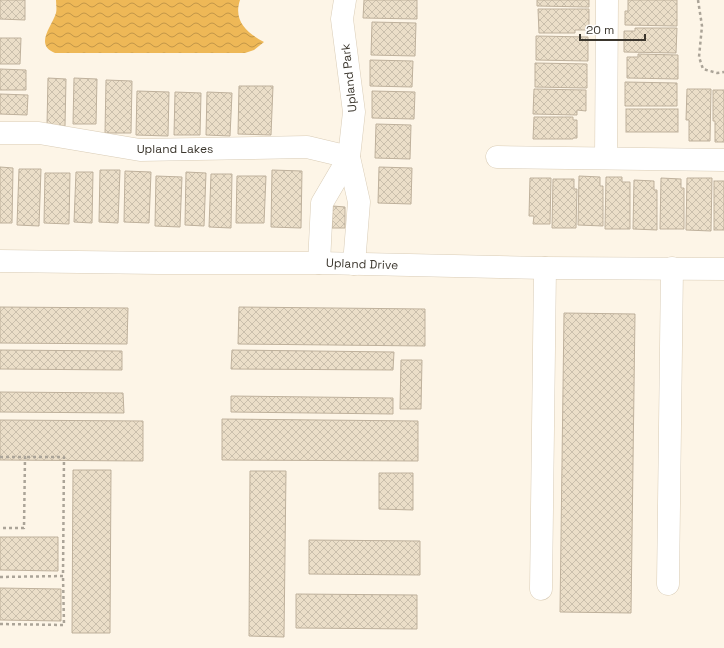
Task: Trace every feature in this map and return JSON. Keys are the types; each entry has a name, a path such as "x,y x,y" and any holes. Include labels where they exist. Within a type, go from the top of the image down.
{"street":[{"name":"Upland Park","path":"345,0 342,20 354,112 349,157 359,202 354,264"},
{"path":"606,158 607,0"},
{"name":"Upland Lakes","path":"0,133 39,133 140,150 307,147 349,157"},
{"name":"Upland Park","path":"319,263 322,203 349,157"},
{"path":"497,157 724,160"},
{"name":"Upland Drive","path":"0,261 319,263 545,268 724,269"},
{"path":"541,589 545,268"},
{"path":"668,584 672,268"}],"path":[{"path":"698,0 702,26 699,57 703,69 718,73 724,72"},
{"path":"0,457 64,457 64,625 0,624"},
{"path":"0,528 24,528 25,457"},
{"path":"0,577 63,576"}],"water":[{"path":"56,0 240,0 238,14 243,26 252,35 264,42 254,50 245,53 55,53 49,50 45,40 56,13"}],"building":[{"path":"0,0 25,0 25,20 0,19"},
{"path":"364,0 417,0 417,19 363,18"},
{"path":"537,0 589,0 589,7 537,6"},
{"path":"628,0 677,0 677,26 625,25 625,11 628,11"},
{"path":"538,9 589,9 589,30 575,30 575,33 539,33"},
{"path":"372,22 416,23 415,56 371,55"},
{"path":"635,28 677,28 676,53 624,52 624,31 635,31"},
{"path":"536,36 588,37 588,61 536,60"},
{"path":"0,38 21,38 20,64 0,64"},
{"path":"638,54 678,55 678,79 627,78 627,57 638,57"},
{"path":"370,60 413,61 412,87 370,86"},
{"path":"535,63 587,64 587,88 535,87"},
{"path":"0,69 26,70 26,90 0,90"},
{"path":"48,78 66,79 65,126 47,125"},
{"path":"74,78 97,79 96,124 73,124"},
{"path":"106,80 132,81 131,133 105,133"},
{"path":"625,82 677,83 677,106 625,106"},
{"path":"239,86 273,86 271,135 238,134"},
{"path":"534,89 586,90 586,111 577,110 577,115 533,114"},
{"path":"687,89 711,89 710,141 689,141 689,120 686,120"},
{"path":"713,90 724,90 724,142 715,142"},
{"path":"137,91 169,92 168,136 136,135"},
{"path":"372,91 415,92 414,119 372,118"},
{"path":"175,92 201,93 200,135 174,135"},
{"path":"207,92 232,93 230,136 206,135"},
{"path":"0,94 28,95 27,115 0,114"},
{"path":"626,109 678,109 678,132 626,132"},
{"path":"534,117 573,117 573,120 577,120 577,138 533,139"},
{"path":"376,124 411,125 410,159 375,158"},
{"path":"0,167 13,168 12,223 0,223"},
{"path":"379,167 412,168 411,204 378,203"},
{"path":"19,169 41,169 39,226 17,225"},
{"path":"100,170 120,170 118,223 99,222"},
{"path":"272,170 302,171 301,228 271,227"},
{"path":"125,171 151,172 149,223 124,222"},
{"path":"76,172 93,172 92,223 74,222"},
{"path":"186,172 206,173 204,226 185,225"},
{"path":"45,173 70,173 69,224 44,223"},
{"path":"211,174 232,174 231,228 209,227"},
{"path":"156,176 182,177 180,227 155,226"},
{"path":"237,176 266,176 264,223 236,223"},
{"path":"579,176 600,177 600,186 603,186 603,226 578,225"},
{"path":"606,177 622,177 622,182 630,182 630,229 605,229"},
{"path":"530,178 551,178 550,224 533,224 534,216 529,216"},
{"path":"661,178 681,179 681,188 684,188 684,229 660,229"},
{"path":"687,178 712,178 711,231 686,230"},
{"path":"553,179 574,179 574,189 577,189 576,228 552,228"},
{"path":"634,180 654,181 654,190 657,190 657,230 633,229"},
{"path":"714,181 724,181 724,230 714,230"},
{"path":"333,206 345,207 345,228 332,228"},
{"path":"0,307 128,308 127,344 0,343"},
{"path":"239,307 425,309 425,346 238,344"},
{"path":"564,313 635,314 631,613 560,612"},
{"path":"0,350 122,351 122,370 0,369"},
{"path":"232,350 394,352 393,370 231,369"},
{"path":"401,360 422,360 421,409 400,409"},
{"path":"0,392 123,393 124,413 0,412"},
{"path":"231,396 393,398 393,414 231,412"},
{"path":"222,419 418,421 418,461 222,460"},
{"path":"0,420 143,421 143,461 0,460"},
{"path":"73,470 111,470 110,633 72,633"},
{"path":"250,471 286,471 284,637 249,636"},
{"path":"379,473 413,473 413,510 379,509"},
{"path":"0,537 58,537 58,571 0,570"},
{"path":"309,540 420,541 420,575 309,574"},
{"path":"0,588 61,589 61,621 0,620"},
{"path":"296,594 417,595 417,629 296,628"}]}
